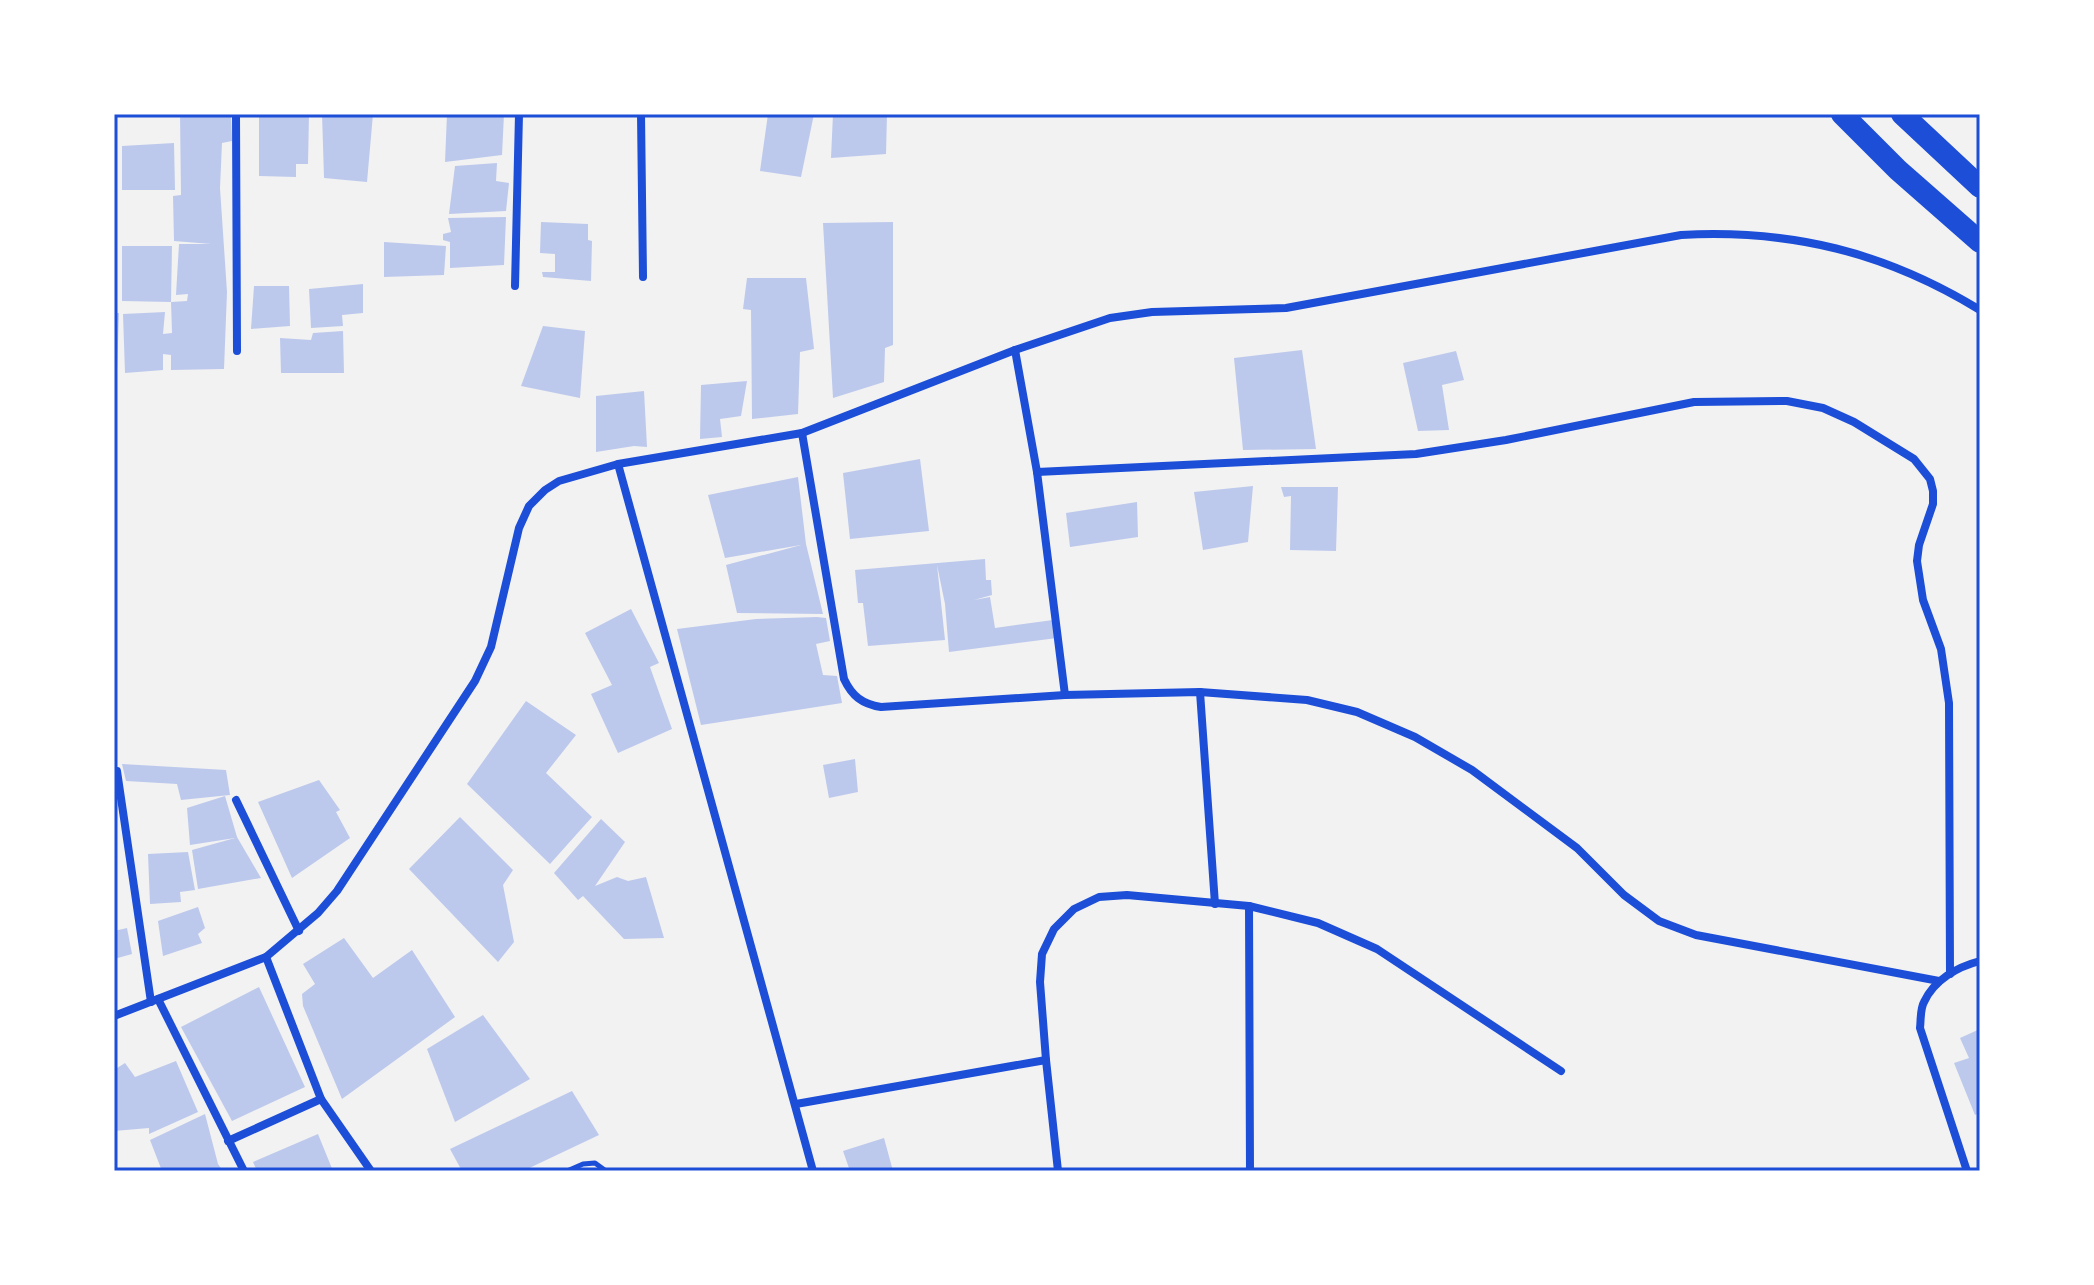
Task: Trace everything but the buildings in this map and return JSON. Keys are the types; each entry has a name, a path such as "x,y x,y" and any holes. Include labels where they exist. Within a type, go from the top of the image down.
{"highway":[{"path":"1842,114 1898,170 1980,242"},
{"path":"1902,114 1980,187"}],"street":[{"path":"236,114 237,351"},
{"path":"515,286 519,114"},
{"path":"641,114 643,277"},
{"path":"114,1016 266,957 299,931 337,891 475,681 491,647 519,528 529,506 559,481 618,464 802,433 1015,350 1110,318 1152,312 1286,308 1681,235 1728,233 1805,241 1865,255 1918,277 1980,310"},
{"path":"1015,350 1037,472 1065,695"},
{"path":"1037,472 1416,454 1506,440 1694,402 1787,401 1823,408 1854,422 1914,459 1930,479 1933,491 1933,504 1917,561 1923,600 1941,649 1949,703 1950,974"},
{"path":"802,433 844,679 857,699 869,705 881,707 1065,695 1200,692 1307,700 1357,712 1415,737 1472,770 1577,848 1624,895 1659,921 1696,935 1939,981"},
{"path":"618,464 813,1171"},
{"path":"1200,692 1215,904"},
{"path":"117,771 155,1001 244,1171"},
{"path":"236,800 299,931"},
{"path":"1058,1171 1040,982 1042,954 1054,929 1074,909 1099,897 1127,895 1249,906 1318,923 1377,949 1561,1071"},
{"path":"1249,906 1250,1171"},
{"path":"266,957 321,1099 371,1171"},
{"path":"1967,1171 1920,1028 1922,1004 1939,981 1963,965 1980,961"},
{"path":"796,1104 1046,1060"},
{"path":"228,1141 321,1099"}],"path":[{"path":"567,1171 595,1163 606,1171"}]}
